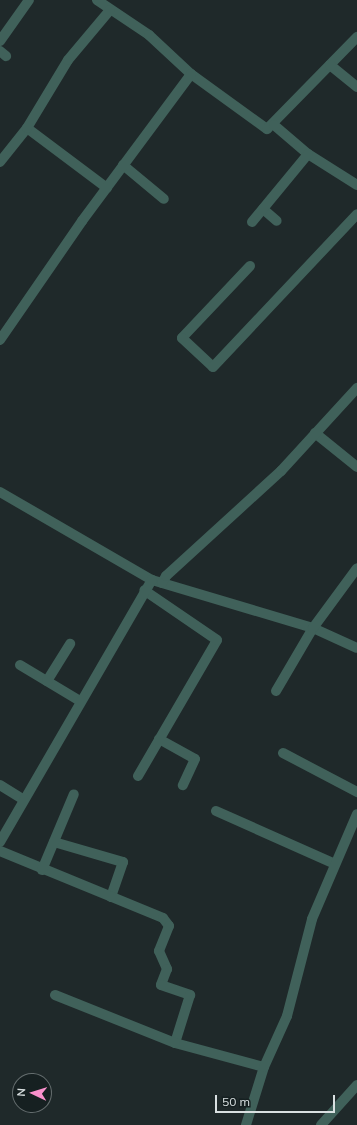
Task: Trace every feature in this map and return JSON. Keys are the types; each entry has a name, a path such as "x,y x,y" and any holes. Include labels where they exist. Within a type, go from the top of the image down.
{"street":[{"path":"0,40 29,0"},
{"path":"97,0 149,35 191,74 266,129 274,125 357,37"},
{"path":"0,162 27,128 68,60 110,10"},
{"path":"330,65 357,87"},
{"path":"0,340 123,165 191,74"},
{"path":"274,125 308,154 357,185"},
{"path":"27,128 107,188"},
{"path":"252,222 308,154"},
{"path":"123,165 164,199"},
{"path":"262,209 277,221"},
{"path":"250,266 182,338 213,367 357,214"},
{"path":"162,583 166,576 281,471 357,388"},
{"path":"316,433 357,467"},
{"path":"0,492 152,580 313,628 357,648"},
{"path":"276,691 313,628 357,568"},
{"path":"0,842 144,590 152,580"},
{"path":"138,776 217,640 144,590"},
{"path":"47,682 70,644"},
{"path":"20,665 80,701"},
{"path":"159,739 195,759 183,785"},
{"path":"283,753 357,792"},
{"path":"0,785 24,800"},
{"path":"42,870 74,794"},
{"path":"216,811 335,864"},
{"path":"246,1125 264,1067 287,1016 312,919 357,814"},
{"path":"54,842 123,862 111,898"},
{"path":"0,851 42,870 163,918 169,926 160,951 167,968 161,985 190,995 175,1043"},
{"path":"55,995 175,1043 264,1067"},
{"path":"320,1125 357,1085"}]}
